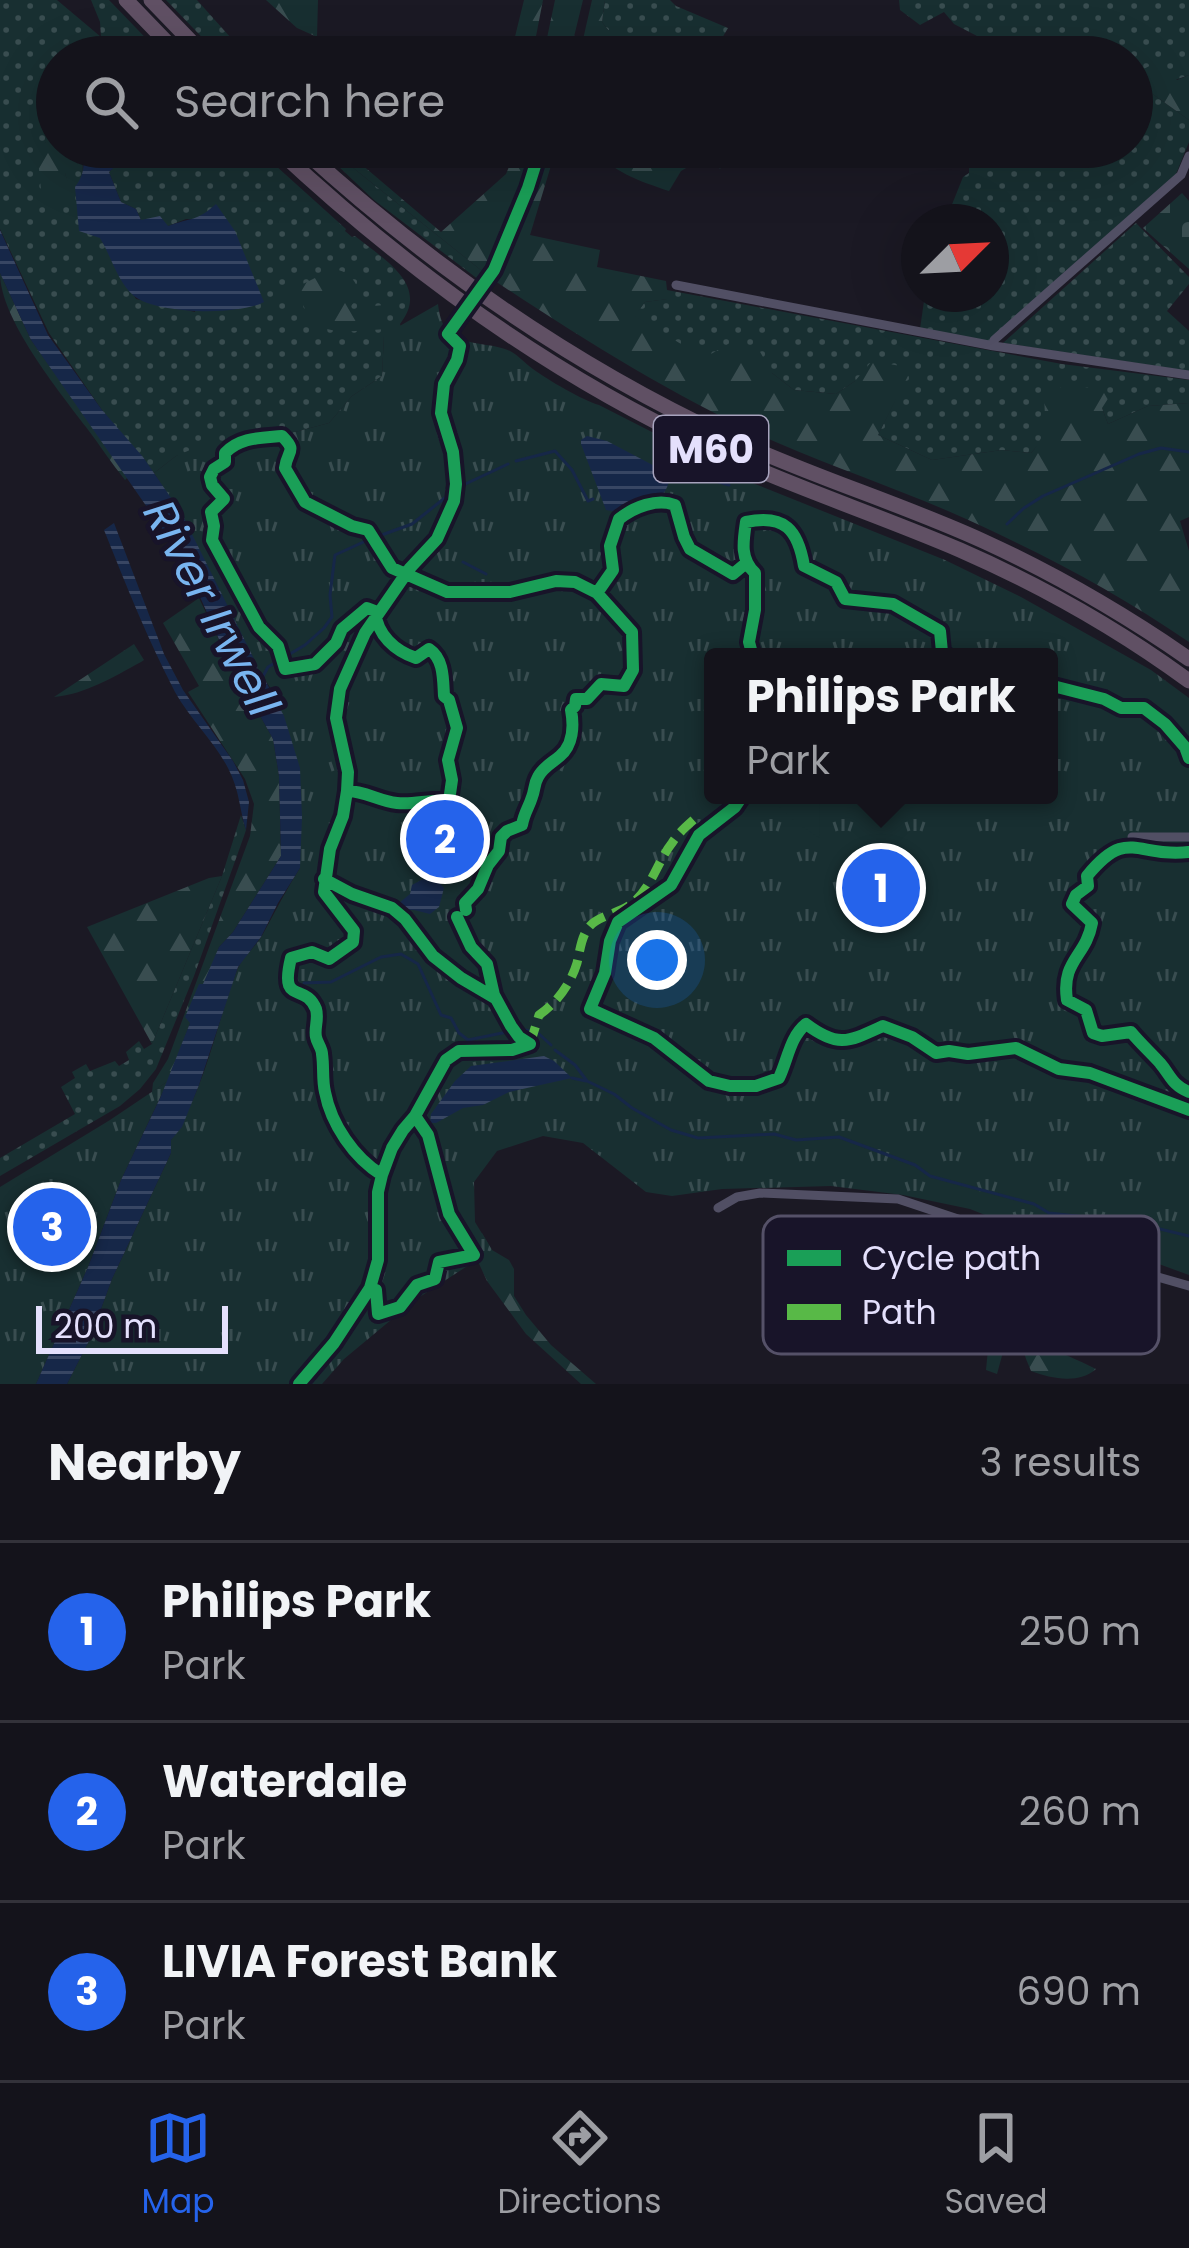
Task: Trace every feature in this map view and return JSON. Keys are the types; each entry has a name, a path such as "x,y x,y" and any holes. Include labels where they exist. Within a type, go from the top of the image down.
{"highway":[{"path":"126,0 161,36"},
{"path":"151,0 186,36"},
{"name":"M60","path":"297,168 429,280 546,361 709,449 1016,576 1116,632 1189,681"},
{"name":"M60","path":"323,168 443,268 607,376 731,439 984,542 1090,596 1189,659"}],"street":[{"path":"994,346 994,340 1181,175 1189,156"},
{"path":"676,285 994,346 1189,375"},
{"path":"1132,837 1189,837"},
{"path":"718,1208 737,1197 760,1193 898,1199 949,1216"},
{"path":"1159,1277 1189,1286"}],"green space":[{"path":"0,0 57,0 100,36 36,36 36,168 41,168 41,190 62,196 70,188 65,174 83,168 90,209 136,299 195,312 215,205 200,219 168,226 141,220 136,209 121,202 109,172 113,168 278,168 345,231 400,274 410,297 408,310 401,327 384,336 382,376 352,396 329,423 176,456 154,473 102,410 49,333 0,229"},
{"path":"91,0 109,0 144,36 101,36"},
{"path":"166,0 197,0 229,36 201,36"},
{"path":"266,0 318,0 317,36 297,28"},
{"path":"524,0 543,0 536,36 515,36"},
{"path":"555,0 583,0 574,36 547,36"},
{"path":"592,0 605,0 602,22 608,30 628,36 584,36"},
{"path":"605,0 670,0 728,28 723,36 622,36 602,22"},
{"path":"899,0 1189,0 1189,75 1153,88 1153,36 977,36 954,24 944,12 920,25 900,10"},
{"path":"1157,62 1177,80 1189,75 1189,120 1153,94 1153,64"},
{"path":"1153,94 1189,120 1189,142 1176,174 988,343 920,329 922,312 1009,312 1009,204 952,204 969,168 1153,168"},
{"path":"77,168 65,174 69,193 55,203 46,200 39,169"},
{"path":"340,168 353,168 487,275 483,283 374,200"},
{"path":"353,168 366,168 441,232 508,168 531,168 487,275"},
{"path":"540,168 550,168 530,235 600,250 597,267 666,281 668,299 645,302 635,316 704,358 732,342 759,350 772,373 794,390 836,394 872,361 912,368 878,435 932,460 1002,450 1031,453 1043,433 1044,395 1070,383 1111,394 1102,408 1108,424 1148,406 1189,403 1189,517 1180,521 1189,551 1189,642 1102,587 1011,540 778,443 667,388 596,346 492,279 513,240"},
{"path":"616,168 686,168 669,191"},
{"path":"1182,193 1189,201 1189,269 1143,228"},
{"path":"1136,223 1189,277 1189,284 1167,311 1189,331 1189,371 1003,343"},
{"path":"327,268 348,274 358,287 361,293 352,312 360,316 384,305 387,329 340,332 314,326 303,305 277,297"},
{"path":"0,273 31,340 124,471 125,480 33,354 10,311"},
{"path":"667,290 1062,364 1189,380 1189,403 1148,406 1108,424 1102,408 1046,428 1031,453 1002,450 932,460 878,435 911,368 855,381 836,394 794,390 772,373 704,359 634,316 645,302 667,299"},
{"path":"438,304 443,325 454,335 510,351 565,389 750,482 945,560 1021,597 1151,670 1189,698 1189,1275 1159,1264 1159,1216 988,1216 903,1195 831,1186 722,1189 672,1196 646,1192 583,1143 543,1136 497,1151 474,1182 475,1222 492,1250 415,1300 344,1359 322,1384 67,1384 171,1153 171,1140 193,1101 238,968 300,868 271,689 258,677 257,665 208,568 154,473 197,447 329,423 352,396 382,376 384,335"},
{"path":"199,598 273,739 281,856 219,947 168,1081 152,1092 250,836 254,804 245,779 188,692 199,686 163,623"},
{"path":"134,644 141,662 88,689 54,697"},
{"path":"775,804 819,804 820,838"},
{"path":"241,815 244,836 156,1069 120,1106 0,1176 0,1158 75,1114 61,1087 75,1078 72,1072 86,1064 90,1071 115,1061 119,1066 129,1060 126,1052 139,1041 144,1049 152,1044 222,876"},
{"path":"222,876 152,1044 87,927"},
{"path":"168,1081 36,1384 0,1384 0,1187"},
{"path":"482,1233 492,1250 514,1269 514,1296 526,1315 551,1345 596,1384 581,1384 526,1334 487,1281 468,1240"},
{"path":"988,1354 1002,1354 997,1374 986,1370"},
{"path":"1025,1354 1064,1354 1096,1369 1065,1379 1031,1371"}],"water":[{"path":"83,168 113,168 109,172 121,202 136,209 141,220 160,216 168,226 216,204 235,231 264,302 236,310 198,311 160,306 134,296 100,238 79,231 75,187"},
{"name":"River Irwell","path":"0,230 48,335 182,514 257,665 258,676 264,678 284,716 300,768 300,868 238,967 182,1127 171,1140 171,1153 67,1384 36,1384 161,1096 190,1023 185,1017 199,984 281,856 279,776 273,739 226,655 183,559 31,340 0,273"},
{"path":"587,436 607,441 666,472 670,477 665,491 618,512 606,510 581,444"},
{"path":"114,523 164,654 243,780 249,802 246,830 228,768 175,692 138,612 104,530"},
{"path":"423,879 444,888 439,907 430,914 399,910 412,885"},
{"path":"544,1056 572,1078 509,1092 430,1123 431,1114 471,1066"}],"waterway":[{"path":"1007,524 1043,496 1139,454 1161,448 1189,452"},
{"path":"516,461 555,451 572,470 588,501 593,499"},
{"path":"459,487 508,464"},
{"path":"677,477 729,485"},
{"path":"376,537 412,524 451,493"},
{"name":"River Irwell","path":"261,680 268,667 324,628 332,617 335,555 370,539"},
{"path":"463,562 486,574"},
{"path":"304,983 331,982 381,957 401,954 418,964 441,1015 451,1018 468,1040 507,1032"},
{"path":"517,1028 530,1031"},
{"path":"538,1033 551,1045"},
{"path":"555,1050 587,1081 671,1130 698,1138 839,1137 915,1165 930,1176 1034,1204 1049,1213 1076,1216"},
{"path":"572,1078 586,1081"},
{"path":"1159,1229 1189,1236"}],"marked path":[{"path":"530,1044 539,1015 571,978 589,927 637,899 675,839 698,816"}],"cycle path":[{"path":"382,1175 353,1150 332,1116 316,1037 316,1009 291,988 288,973 291,958 312,952 329,959 353,942 354,931 324,892 330,849 347,791 348,772 336,718 340,689 365,633 410,568 437,539 454,501 453,452 441,413 444,384 460,346 448,334 494,270 534,168"},
{"path":"285,669 278,646 259,627 212,540 211,512 224,499 210,477 231,448 259,438 282,436 291,448 285,468 305,502 368,530 392,568 447,592 510,592 556,581 575,582 597,593 632,632 633,670 624,686 601,684 587,699 576,699 568,746 540,774 522,825 501,837 499,851 465,903 466,910"},
{"path":"597,593 613,570 610,546 619,519 653,503 675,505 690,549 733,574 745,564"},
{"path":"751,648 755,573 747,562 744,543 746,522 759,520 787,528 798,543 804,566 836,582 845,599 893,604 940,631 942,648"},
{"path":"285,669 315,664 336,643 342,629 367,608 375,611 383,635 401,651 416,658 429,649 438,658 444,696 457,728 448,760 449,801 397,803 347,791"},
{"path":"1058,687 1121,708 1144,708 1165,724 1189,758"},
{"path":"737,804 699,835 671,885 618,922 590,1009 654,1038 709,1081 730,1086 756,1086 779,1078 806,1024 843,1040 883,1026 936,1053 1016,1048 1059,1069 1090,1073 1189,1110"},
{"path":"1189,852 1123,848 1087,876 1088,886 1072,904 1092,923 1066,987 1067,1000 1086,1010 1093,1033 1131,1032 1175,1083 1189,1092"},
{"path":"324,879 392,908 433,956 495,998"},
{"path":"457,917 471,947 487,964 494,995 511,1026 530,1044"},
{"path":"299,1384 334,1343 370,1288 378,1260 382,1175 392,1148 446,1060 459,1051 512,1050 530,1044"},
{"path":"370,1288 376,1290 378,1314 400,1307 417,1285 435,1279 439,1262 474,1255 449,1214 428,1135 415,1116"}],"place":[{"name":"Waterdale","path":"445,839"},
{"name":"Philips Park","path":"881,888"},
{"name":"LIVIA Forest Bank","path":"52,1227"}]}
